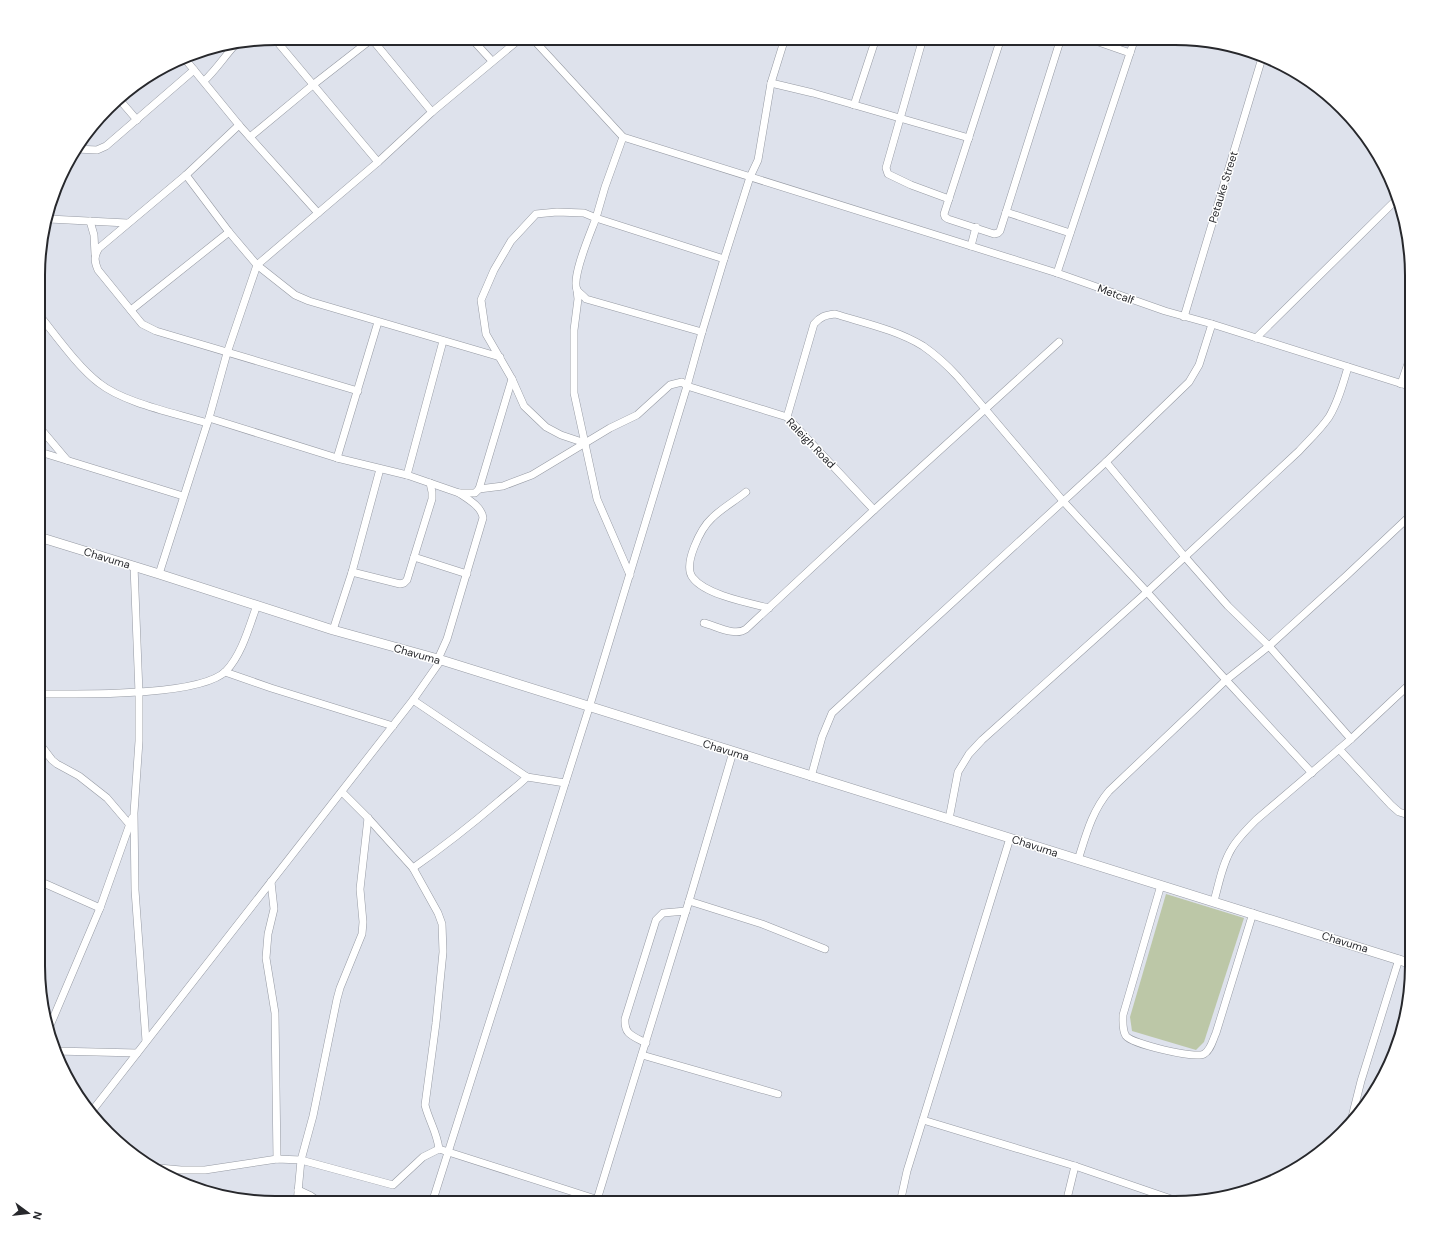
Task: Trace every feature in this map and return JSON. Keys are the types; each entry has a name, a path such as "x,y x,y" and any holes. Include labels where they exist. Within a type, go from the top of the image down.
{"street":[{"path":"280,45 378,162"},
{"path":"250,137 363,45"},
{"path":"378,45 432,112"},
{"path":"477,45 492,61"},
{"path":"159,574 208,420 227,353 257,265 378,162 432,112 512,45"},
{"path":"538,45 623,137 578,269 576,281 578,298 574,330 574,393 596,500 630,575"},
{"path":"434,1196 589,708 724,259 750,177 758,160 771,83 783,45"},
{"path":"854,105 874,45"},
{"path":"921,45 886,171 888,174 911,185 949,199"},
{"path":"998,45 944,214 945,217 994,234 998,233 1006,212 1059,45"},
{"path":"1107,45 1130,53"},
{"path":"1057,273 1133,45"},
{"path":"204,81 213,73 232,49"},
{"name":"Petauke Street","path":"1184,317 1261,62"},
{"path":"188,63 250,137 318,213"},
{"path":"83,149 97,150 106,146 194,70"},
{"path":"771,83 813,93 969,138"},
{"path":"122,103 137,120"},
{"path":"95,254 98,248 186,175 240,125"},
{"name":"Metcalf","path":"623,137 1057,273 1165,311 1212,324 1405,385"},
{"path":"186,175 229,232 257,265 295,295 309,301 378,322 500,357"},
{"path":"1256,338 1393,203"},
{"path":"585,442 561,435 546,427 524,406 512,379 486,334 481,300 494,270 511,241 536,214 557,212 584,213 724,259"},
{"path":"1006,212 1070,233"},
{"path":"52,219 127,223"},
{"path":"90,221 94,235 94,260 98,270 142,324 156,331 358,391"},
{"path":"971,246 976,227"},
{"path":"131,310 229,232"},
{"path":"577,290 586,299 702,332"},
{"path":"787,417 814,324 820,318 835,314 892,332 921,345 940,358 958,377 1063,501 1312,773"},
{"path":"45,322 87,372 99,383 114,393 133,401 208,420 337,458 406,475 459,493 483,513 483,518 447,639 439,660 413,700 94,1108"},
{"path":"337,458 378,322"},
{"path":"811,777 822,737 832,713 1106,462 1189,382 1199,365 1212,324"},
{"path":"406,475 442,341"},
{"path":"704,623 735,632 741,632 1059,342"},
{"path":"949,819 958,772 969,754 982,740 1185,558 1299,451 1320,429 1329,416 1338,400 1348,367"},
{"path":"1401,384 1405,372"},
{"path":"459,493 475,493 479,489 512,379"},
{"name":"Raleigh Road","path":"585,442 610,428 637,416 670,385 682,382 687,386 787,417 874,510"},
{"path":"45,434 68,460"},
{"path":"479,489 503,486 532,475 585,442"},
{"path":"45,453 183,496"},
{"path":"1106,462 1185,558 1228,606 1269,646 1351,739"},
{"path":"333,630 352,572 380,469"},
{"path":"352,572 400,584 407,580 432,499 430,483"},
{"path":"746,492 711,519 704,528 691,556 688,566 689,572 692,578 699,584 715,592 769,608"},
{"path":"1078,860 1093,815 1104,796 1226,680 1269,646 1405,521"},
{"name":"Chavuma","path":"45,539 333,630 439,660 1405,961"},
{"path":"414,557 467,574"},
{"path":"134,566 139,693 139,741 134,813 135,890 146,1041"},
{"path":"45,694 139,693 203,682 216,678 225,672 234,661 257,605"},
{"path":"225,672 393,726"},
{"path":"1214,901 1231,849 1243,832 1351,739 1405,689"},
{"path":"413,700 527,777 565,783"},
{"path":"1339,749 1391,805 1399,812 1405,814"},
{"path":"45,751 57,764 79,776 107,798 130,826"},
{"path":"599,1196 733,752"},
{"path":"413,868 454,838 519,786 527,777"},
{"path":"342,792 368,818 413,868 438,913 442,924 444,936 443,952 436,1022 425,1105 428,1116 435,1129 439,1149"},
{"path":"52,1023 100,908 134,813"},
{"path":"298,1196 301,1160 312,1116 338,993 362,934 363,922 360,889 368,818"},
{"path":"902,1196 907,1171 1010,838"},
{"path":"271,882 274,909 268,934 266,958 275,1013 277,1159"},
{"path":"45,884 100,908"},
{"path":"1161,885 1123,1015 1123,1027 1127,1037 1136,1042 1189,1055 1204,1054 1209,1049 1216,1033 1253,913"},
{"path":"689,901 762,924 825,949"},
{"path":"646,1042 629,1034 624,1028 625,1019 656,920 663,913 686,911"},
{"path":"1353,1111 1361,1081 1399,959"},
{"path":"62,1051 137,1053"},
{"path":"642,1055 778,1094"},
{"path":"923,1120 1075,1166 1165,1196"},
{"path":"167,1169 205,1170 277,1159 301,1160 393,1185 423,1157 439,1149 582,1196"},
{"path":"1068,1196 1075,1166"},
{"path":"298,1190 311,1196"}],"green space":[{"path":"1166,894 1244,918 1204,1042 1196,1050 1132,1031 1130,1017"}]}
